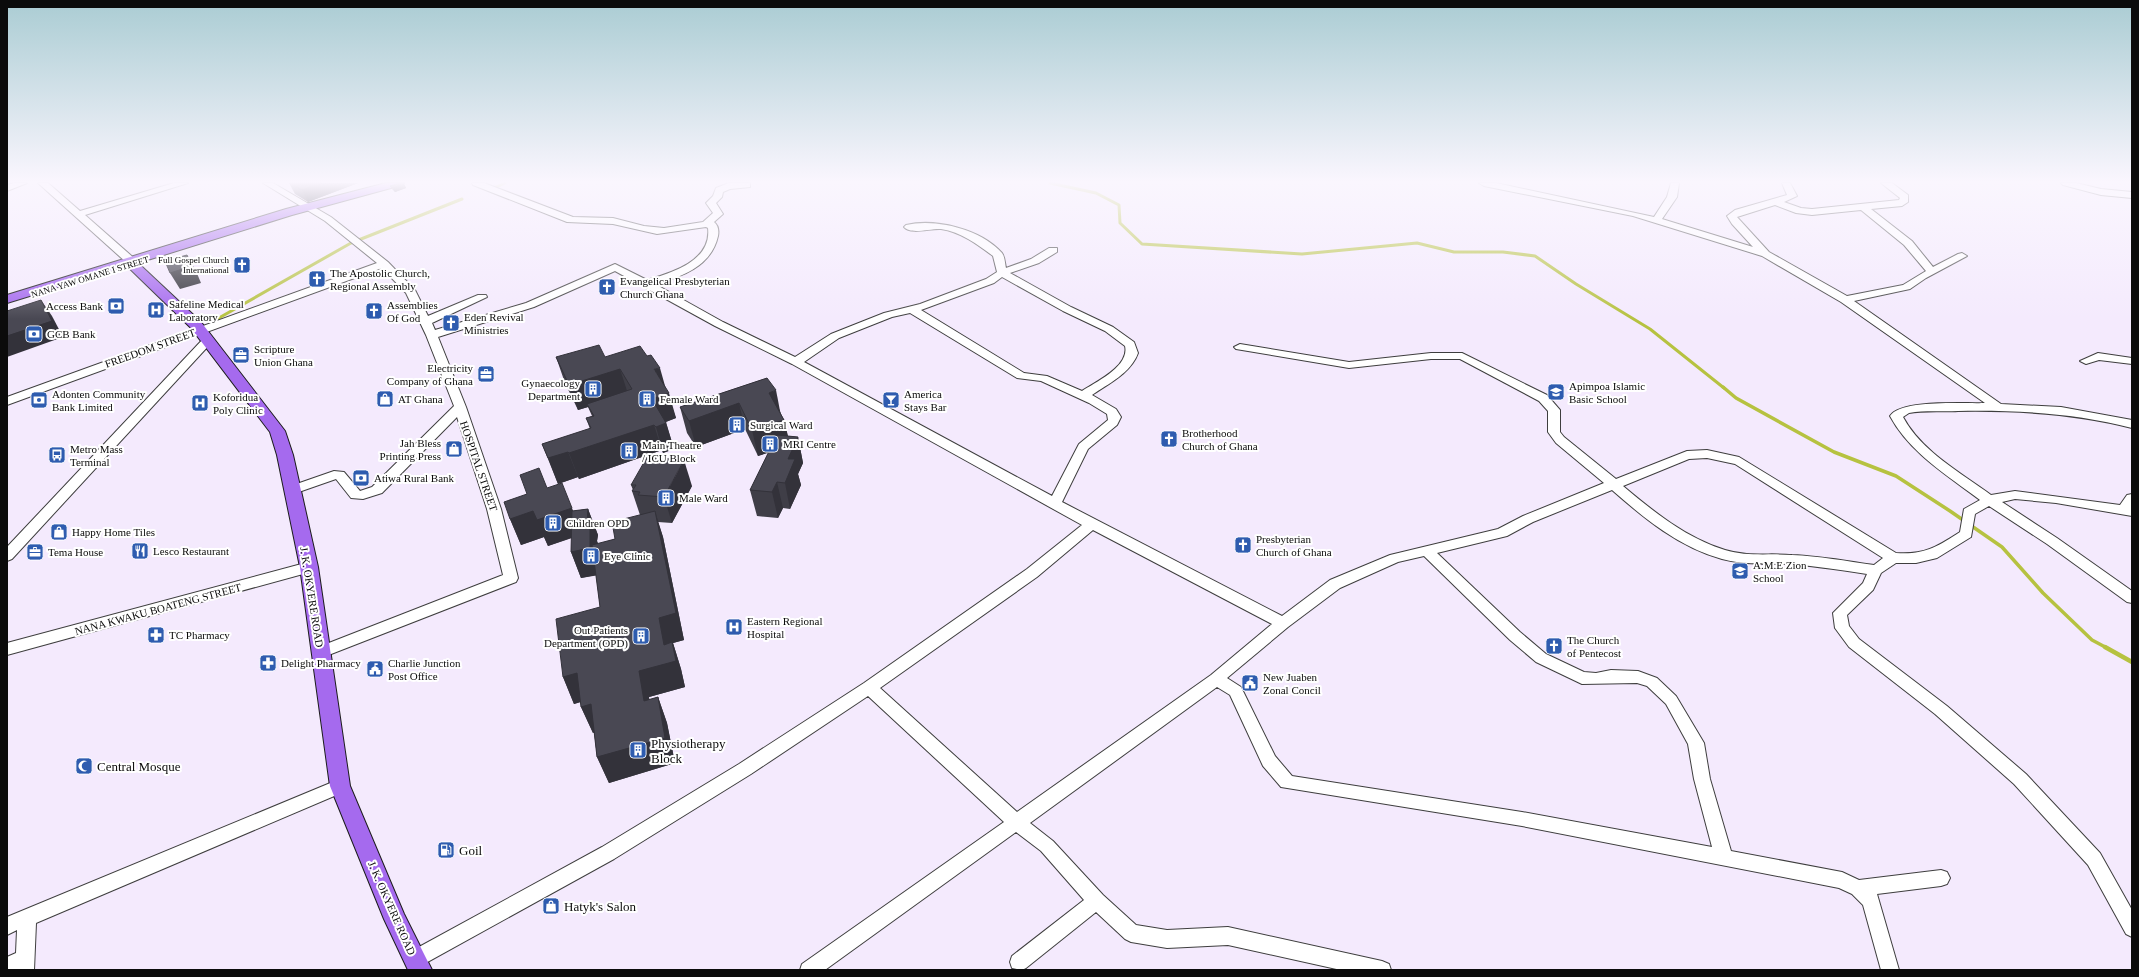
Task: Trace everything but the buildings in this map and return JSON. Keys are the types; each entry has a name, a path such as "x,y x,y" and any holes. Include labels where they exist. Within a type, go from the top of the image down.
{"main road":[{"name":"NANA YAW OMANE I STREET","path":"7,299 249,229"},
{"name":"NANA YAW OMANE I STREET","path":"7,302 131,262"},
{"name":"J. K. OKYERE ROAD","path":"131,262 204,335 278,431 286,455 308,567 340,786 395,920 418,965"}],"street":[{"path":"96,229 131,262"},
{"name":"HOSPITAL STREET","path":"321,652 511,578 494,509 460,407 432,335 411,292 384,264 340,229"},
{"path":"641,229 654,232 683,229"},
{"path":"645,284 666,277 699,262 713,237 712,229"},
{"path":"950,229 963,232 981,242 998,255 1002,273 1067,309 1109,329 1130,344 1132,353 1129,361 1122,369 1082,396"},
{"path":"1684,229 1766,254 1845,300 1997,406"},
{"path":"1741,229 1766,254"},
{"path":"1890,229 1908,243 1932,272"},
{"path":"796,362 840,334 888,315 913,310 990,281 1002,273 1035,262 1053,250"},
{"path":"1845,300 1906,287 1922,276 1962,256"},
{"name":"FREEDOM STREET","path":"7,401 204,335 384,264"},
{"path":"432,335 530,305 615,267 719,324 796,362 1092,524 1283,623"},
{"path":"425,322 482,297"},
{"path":"913,310 1021,376 1043,378 1112,412 1114,417 1113,422 1083,447 1055,503"},
{"path":"7,556 204,335"},
{"path":"1240,347 1349,365 1431,356 1462,356 1543,398 1554,410 1554,432 1560,440 1644,511 1684,539 1724,555 1753,560 1766,558 1800,560 1876,570"},
{"path":"2086,361 2098,356 2132,361"},
{"path":"2132,424 2110,418 2050,408 1997,406 1914,409 1900,412 1896,416 1899,425 1917,444 1989,500 2052,541 2132,598"},
{"path":"293,490 334,475 339,476 356,495 363,495 377,490 460,407"},
{"path":"808,970 1216,679 1283,623 1335,584 1395,558 1502,533 1528,519 1688,455 1706,454 1722,456 1740,461 1893,558 1914,559 1932,556 1966,534 1969,512 1989,500 2015,495 2128,511 2132,498"},
{"path":"418,965 608,853 744,769 869,687 1032,573 1092,524"},
{"path":"1427,550 1515,636 1541,658 1582,678 1596,679 1610,676 1638,677 1652,682 1671,700 1696,744 1702,779 1724,858"},
{"path":"1893,558 1876,570 1868,586 1840,613 1842,628 1854,643 1941,710 2020,778 2094,859 2132,928"},
{"name":"NANA KWAKU BOATENG STREET","path":"7,649 308,567"},
{"path":"1216,679 1236,691 1269,761 1287,782 1522,819 1842,880 1858,888 1871,900 1890,970"},
{"path":"869,687 1016,822 1047,846 1097,901 1131,933 1166,940 1228,936 1382,970"},
{"path":"7,926 340,786"},
{"path":"1858,888 1941,878"},
{"path":"1020,962 1097,901"},
{"path":"19,965 27,917"}],"waterway":[{"path":"210,323 351,243 387,229"},
{"path":"1126,229 1142,244 1302,254 1417,243 1454,252 1503,252 1535,256 1576,284 1650,329 1724,388"},
{"path":"1723,387 1736,398 1834,452 1896,476 1950,511 2002,547 2043,593 2092,640 2107,648"},
{"path":"2105,647 2132,662"}],"place":[{"name":"Full Gospel Church International","path":"242,265"},
{"name":"The Apostolic Church, Regional Assembly","path":"317,279"},
{"name":"Evangelical Presbyterian Church Ghana","path":"607,287"},
{"name":"Access Bank","path":"116,306"},
{"name":"Safeline Medical Laboratory","path":"156,310"},
{"name":"Assemblies Of God","path":"374,311"},
{"name":"Eden Revival Ministries","path":"451,323"},
{"name":"GCB Bank","path":"34,334"},
{"name":"Scripture Union Ghana","path":"241,355"},
{"name":"Electricity Company of Ghana","path":"486,374"},
{"name":"Gynaecology Department","path":"593,389"},
{"name":"Apimpoa Islamic Basic School","path":"1556,392"},
{"name":"AT Ghana","path":"385,399"},
{"name":"Female Ward","path":"647,399"},
{"name":"Adonten Community Bank Limited","path":"39,400"},
{"name":"America Stays Bar","path":"891,400"},
{"name":"Koforidua Poly Clinic","path":"200,403"},
{"name":"Surgical Ward","path":"737,425"},
{"name":"Brotherhood Church of Ghana","path":"1169,439"},
{"name":"MRI Centre","path":"770,444"},
{"name":"Jah Bless Printing Press","path":"454,449"},
{"name":"Main Theatre / ICU Block","path":"629,451"},
{"name":"Metro Mass Terminal","path":"57,455"},
{"name":"Atiwa Rural Bank","path":"361,478"},
{"name":"Male Ward","path":"666,498"},
{"name":"Children OPD","path":"553,523"},
{"name":"Happy Home Tiles","path":"59,532"},
{"name":"Presbyterian Church of Ghana","path":"1243,545"},
{"name":"Lesco Restaurant","path":"140,551"},
{"name":"Tema House","path":"35,552"},
{"name":"Eye Clinic","path":"591,556"},
{"name":"A.M.E Zion School","path":"1740,571"},
{"name":"Eastern Regional Hospital","path":"734,627"},
{"name":"TC Pharmacy","path":"156,635"},
{"name":"Out Patients Department (OPD)","path":"641,636"},
{"name":"The Church of Pentecost","path":"1554,646"},
{"name":"Delight Pharmacy","path":"268,663"},
{"name":"Charlie Junction Post Office","path":"375,669"},
{"name":"New Juaben Zonal Concil","path":"1250,683"},
{"name":"Physiotherapy Block","path":"638,750"},
{"name":"Central Mosque","path":"84,766"},
{"name":"Goil","path":"446,850"},
{"name":"Hatyk's Salon","path":"551,906"}]}
